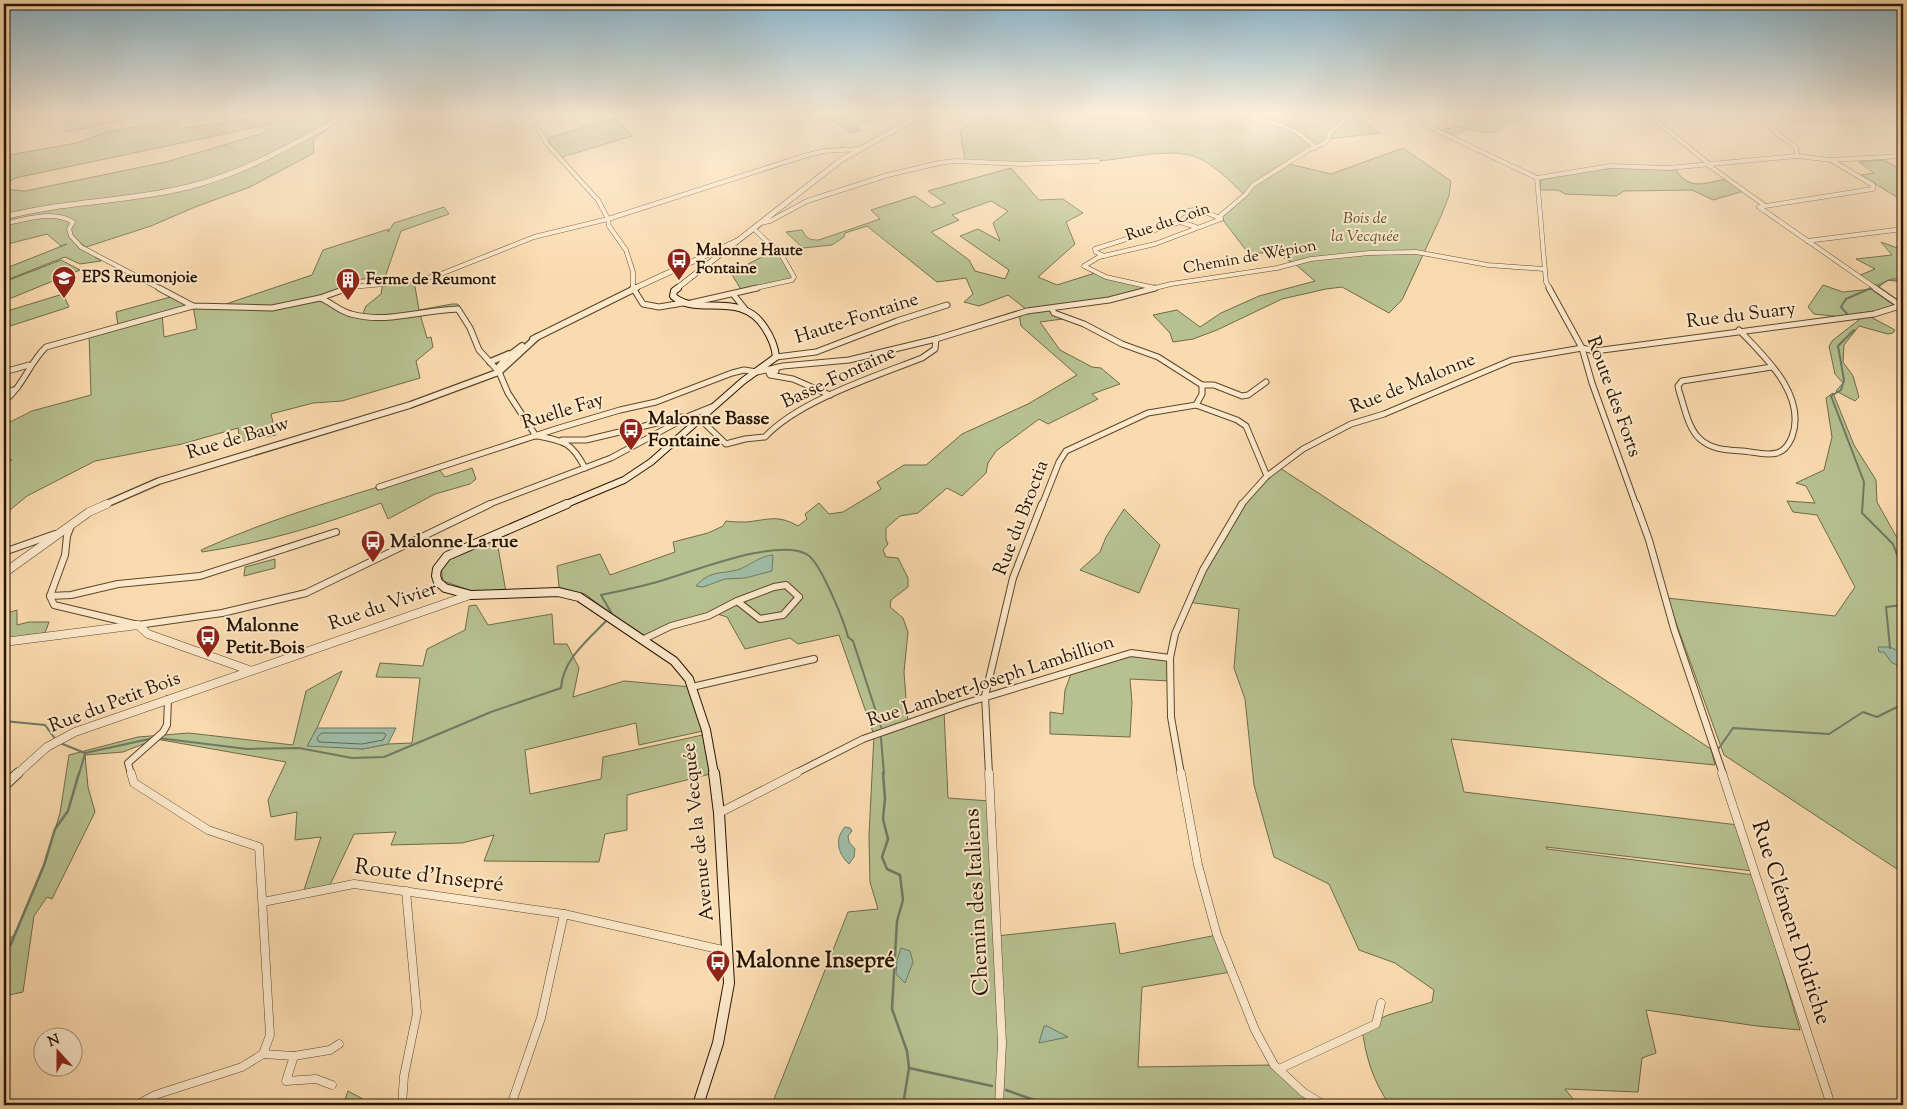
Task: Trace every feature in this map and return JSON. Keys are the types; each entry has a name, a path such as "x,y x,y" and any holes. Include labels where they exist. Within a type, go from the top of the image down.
{"main road":[{"path":"776,357 776,349 764,324 754,313 745,309 683,302 673,296 674,291 832,167"},
{"name":"Avenue de la Vecquée","path":"698,1105 718,1042 725,1014 729,983 719,813 712,758 706,730 692,687 682,669 644,640 579,597 558,592 498,596 471,595 445,588 438,582 436,576 437,569 446,556 484,538 624,480 652,462 700,418 776,357"}],"street":[{"path":"4,217 42,207 155,194 188,187 242,167"},
{"path":"568,167 598,200 608,219 609,226 626,250 630,261 634,289 643,304 658,307 683,302"},
{"path":"4,401 16,392 38,354 54,344 193,306 261,309 320,298 349,288 407,282 436,276 534,237 608,219 771,167"},
{"path":"759,223 770,221 796,206 820,196 888,174 922,167"},
{"name":"Rue du Coin","path":"1157,288 1109,277 1090,271 1084,266 1088,262 1104,256 1153,245 1221,219 1220,216 1245,195 1253,185 1284,167"},
{"path":"1513,167 1537,178 1605,167"},
{"path":"1632,167 1678,167"},
{"path":"1712,167 1764,205"},
{"path":"1843,167 1873,185 1873,189 1759,207 1902,305"},
{"name":"Route des Forts","path":"1537,178 1544,269 1550,291 1582,348 1592,383 1649,540 1674,629 1715,753"},
{"path":"1180,222 1178,217 1182,212 1191,208 1202,210 1221,219"},
{"path":"4,224 33,217 68,218 73,222 69,229 71,236 80,247 193,306"},
{"path":"1104,256 1096,252 1095,249 1180,222 1196,227"},
{"path":"691,303 792,280 794,277 782,255 753,228"},
{"path":"1807,241 1903,229"},
{"path":"490,362 516,350 537,336 737,241"},
{"name":"Chemin de Wépion","path":"1052,309 1109,300 1191,280 1277,268 1312,259 1369,252 1416,252 1488,265 1544,269"},
{"path":"733,294 745,309"},
{"path":"320,298 330,302 340,311 369,317 416,315 458,309 470,328 479,350 499,372 508,393 536,436 562,440 586,440 689,416"},
{"name":"Haute-Fontaine","path":"776,357 816,352 897,321 947,305"},
{"name":"Rue du Suary","path":"1582,348 1595,351 1739,330 1874,314 1902,305"},
{"path":"757,372 783,366 846,361 936,340 1009,318 1027,310 1052,309 1054,313 1084,324 1122,344 1158,357 1202,384 1214,385 1242,396 1248,395 1266,382"},
{"path":"1739,330 1772,367 1789,392 1795,410 1790,446 1781,453 1765,454 1708,446 1696,437 1678,386 1682,382 1772,367"},
{"path":"499,372 537,336"},
{"name":"Basse-Fontaine","path":"700,418 726,444 745,439 765,437 776,425 830,395 922,358 934,351 937,344 936,340"},
{"name":"Rue de Malonne","path":"1324,1105 1303,1092 1274,1065 1255,1030 1217,935 1194,842 1171,717 1170,658 1175,634 1208,561 1246,498 1267,476 1304,449 1351,424 1384,414 1512,360 1582,348"},
{"path":"499,372 498,368 516,350"},
{"path":"4,372 30,366"},
{"path":"783,366 769,373 770,376 793,379 830,395"},
{"name":"Ruelle Fay","path":"379,487 620,410 656,402 732,373 744,370 757,372"},
{"name":"Rue de Bauw","path":"4,573 57,533 89,512 159,480 410,404 499,372"},
{"path":"4,395 20,384"},
{"path":"1202,384 1202,394 1196,405 1246,426 1267,476"},
{"path":"4,642 239,610 306,593 482,507 617,455 689,416 718,404"},
{"name":"Rue du Broctia","path":"985,696 1013,578 1059,462 1066,451 1148,413 1196,405"},
{"path":"562,440 573,447 585,468"},
{"path":"72,524 67,536 65,555 50,596 54,605 138,625 148,634 249,670"},
{"path":"50,596 71,595 118,584 200,576 336,532"},
{"path":"4,552 57,533"},
{"path":"644,640 671,626 708,616 737,601 774,587 786,585 799,597 783,615 760,619 737,601"},
{"name":"Rue du Vivier","path":"249,670 471,595"},
{"name":"Rue Lambert-Joseph Lambillion","path":"719,813 863,739 985,696 1131,653 1170,658"},
{"path":"692,687 814,659"},
{"name":"Rue du Petit Bois","path":"4,786 40,752 57,741 88,727 249,670"},
{"name":"Chemin des Italiens","path":"985,696 1002,1043 999,1105"},
{"path":"137,1105 155,1095 242,1067 263,1054 270,1035 259,847 208,830 134,783 128,763 163,732 167,725 168,700"},
{"name":"Rue Clément Didriche","path":"1715,753 1831,1105"},
{"name":"Route d'Insepré","path":"263,902 354,884 564,914 727,950"},
{"path":"402,1105 404,1076 417,1013 406,891"},
{"path":"511,1105 541,1018 564,914"},
{"path":"1279,1070 1376,1024 1381,1003"},
{"path":"263,1054 294,1056 330,1050 339,1044"},
{"path":"294,1056 286,1082 316,1079 332,1085"}],"green space":[{"path":"4,167 68,167 15,178 4,186 6,169"},
{"path":"143,167 288,167 250,187 195,207 151,226 86,247 77,241 70,231 81,247 101,261 80,264 65,257 4,281 4,269 67,244 61,246 47,234 4,245 4,189 25,191"},
{"name":"Bois de la Vecquée","path":"1212,167 1301,167 1331,174 1351,167 1430,167 1451,181 1449,196 1441,216 1402,300 1389,313 1342,287 1326,289 1282,299 1217,330 1193,339 1173,342 1170,333 1153,315 1177,310 1200,327 1221,313 1259,296 1315,281 1295,264 1273,252 1249,254 1220,216 1245,195"},
{"path":"1865,167 1896,167 1903,171 1903,201 1861,175 1874,173"},
{"path":"1011,168 1039,200 1063,199 1083,213 1066,222 1075,244 1038,277 1057,285 1095,273 1157,288 1052,309 1070,318 1040,322 1060,350 1092,367 1101,368 1120,384 1092,394 1098,399 1048,424 1039,419 996,451 988,463 986,473 962,496 947,488 918,513 900,516 886,528 888,544 883,550 886,557 898,558 908,578 908,587 891,600 890,607 903,618 908,632 904,672 908,723 944,711 948,798 990,801 997,936 1115,923 1120,954 1217,935 1231,972 1142,987 1138,1067 1274,1065 1324,1105 772,1104 848,912 878,909 870,882 869,836 874,735 839,635 798,644 790,638 745,649 727,617 714,613 671,626 644,639 585,594 559,587 557,566 600,554 610,575 675,552 673,542 708,533 723,526 726,521 746,522 778,519 798,526 807,519 805,514 819,503 829,514 843,512 881,489 877,482 904,465 926,465 962,434 1028,404 1077,375 1021,326 1019,314 1027,310 1008,295 979,306 964,302 973,294 966,278 937,282 867,226 845,233 844,237 832,245 803,248 786,232 802,230 809,238 819,240 880,219 871,210 915,196 932,208 945,203 928,191","holes":["991,201 1008,211 993,223 1000,241 978,229 960,236 1009,270 1005,279 975,271 969,260 931,232 959,220 952,215"]},
{"path":"1619,168 1676,170 1687,181 1699,184 1728,179 1744,191 1713,200 1692,190 1624,191 1616,196 1565,194 1558,190 1540,190 1541,180 1589,170"},
{"path":"444,207 449,214 401,231 383,283 414,281 419,310 452,304 460,306 420,314 427,338 431,337 433,347 416,361 420,378 342,401 313,403 271,414 276,435 240,442 238,428 182,444 95,461 27,496 4,515 4,463 12,460 4,455 4,425 32,411 91,395 89,334 118,326 116,312 174,296 193,306 220,306 312,275 323,250 389,229 388,232 394,223","holes":["384,277 381,294 366,306 362,316 341,311 324,296 349,288 353,280","193,306 197,329 164,337 162,314"]},
{"path":"1881,242 1903,250 1903,282 1888,280 1877,288 1858,276 1875,269 1856,259 1892,255"},
{"path":"777,249 791,268 794,277 792,280 742,291 731,273"},
{"path":"61,260 80,270 4,301 4,282"},
{"path":"1823,285 1843,292 1872,289 1894,305 1867,315 1895,330 1893,333 1888,334 1859,326 1844,345 1843,362 1853,376 1859,397 1855,401 1836,391 1843,383 1835,374 1829,346 1833,340 1860,319 1814,314 1808,307"},
{"path":"63,294 69,307 4,328 4,312"},
{"path":"1833,393 1854,445 1876,480 1877,502 1896,536 1903,539 1903,873 1724,755 1667,598 1835,616 1855,587 1817,515 1793,512 1787,501 1815,503 1806,486 1796,483 1824,470 1832,437 1826,398"},
{"path":"438,468 445,477 472,468 476,479 470,484 435,494 388,519 381,503 315,526 270,538 202,552 201,550 259,526"},
{"path":"1280,468 1711,749 1715,765 1451,739 1464,792 1738,825 1753,871 1546,847 1547,849 1754,875 1800,1030 1757,1026 1646,1010 1656,1053 1642,1058 1638,1092 1565,1089 1578,1105 1390,1105 1374,1078 1365,1048 1362,1027 1388,1015 1432,1002 1434,990 1395,963 1359,950 1329,884 1274,857 1254,785 1245,699 1234,668 1239,609 1188,602 1203,570 1250,495"},
{"path":"1124,509 1160,545 1139,593 1080,570 1100,552 1106,537"},
{"path":"496,536 506,592 472,591 443,581 441,568 450,557"},
{"path":"275,559 275,568 244,576 245,567"},
{"path":"476,605 488,625 552,614 554,644 567,644 579,668 573,697 624,681 692,687 703,731 639,745 636,723 525,750 530,794 601,779 603,757 707,734 714,773 627,795 627,830 605,834 599,862 484,861 494,835 462,843 391,845 396,832 354,834 329,887 303,893 321,837 295,840 297,812 271,817 268,800 286,762 156,739 123,752 85,755 88,787 95,812 52,899 47,897 34,916 23,992 4,996 4,943 14,935 43,869 60,813 69,755 138,737 189,733 293,745 306,691 342,671 308,745 363,749 388,744 412,743 420,678 376,677 380,663 423,666 427,649 465,630 469,606"},
{"path":"17,610 17,625 29,622 49,622 45,633 4,639 4,614"},
{"path":"1131,653 1170,658 1170,681 1130,679 1132,702 1130,737 1050,734 1050,712 1063,714 1065,690 1072,671"},
{"path":"348,1091 374,1105 343,1105"}],"water":[{"path":"773,555 772,571 745,578 725,579 703,587 696,586 707,577 717,573 740,569"},
{"path":"1878,647 1890,647 1903,653 1903,668 1891,662 1884,652 1879,652"},
{"path":"317,728 396,728 388,744 363,749 307,746"},
{"path":"845,827 850,828 852,831 848,836 849,842 855,849 854,857 849,864 842,856 839,846 839,836"},
{"path":"901,948 910,951 913,962 905,983 896,974 897,960"},
{"path":"1044,1026 1047,1026 1068,1037 1039,1043"}],"waterway":[{"path":"1868,289 1892,279 1903,279"},
{"path":"1849,316 1841,307 1846,299 1871,288"},
{"path":"1854,330 1838,346 1844,380 1841,390 1831,396 1864,482 1862,513 1893,544 1903,571"},
{"path":"612,614 601,595 657,582 712,564 756,553 795,550 808,555 819,569 837,606 848,637 853,641 881,727"},
{"path":"1890,648 1886,607 1903,605"},
{"path":"158,738 247,749 299,748 352,758 384,757 491,712 561,688 566,668 571,659 607,620"},
{"path":"1719,748 1733,728 1829,734 1863,712 1877,717 1903,704"},
{"path":"4,721 45,725 56,740"},
{"path":"60,743 85,753 154,738"},
{"path":"881,738 884,774"},
{"path":"79,774 85,754"},
{"path":"4,954 11,944 44,865 55,829 68,811 79,773"},
{"path":"883,773 885,798 883,819 888,839 882,857 887,869 900,875 903,900 897,921 892,1009 907,1051 909,1068"},
{"path":"903,1105 909,1068"},
{"path":"909,1068 992,1086"},
{"path":"1006,1090 1048,1105"}],"place":[{"name":"Malonne Haute Fontaine","path":"679,281"},
{"name":"EPS Reumonjoie","path":"64,299"},
{"name":"Ferme de Reumont","path":"348,301"},
{"name":"Malonne Basse Fontaine","path":"631,451"},
{"name":"Malonne La rue","path":"373,563"},
{"name":"Malonne Petit-Bois","path":"208,658"},
{"name":"Malonne Insepré","path":"718,983"}]}
